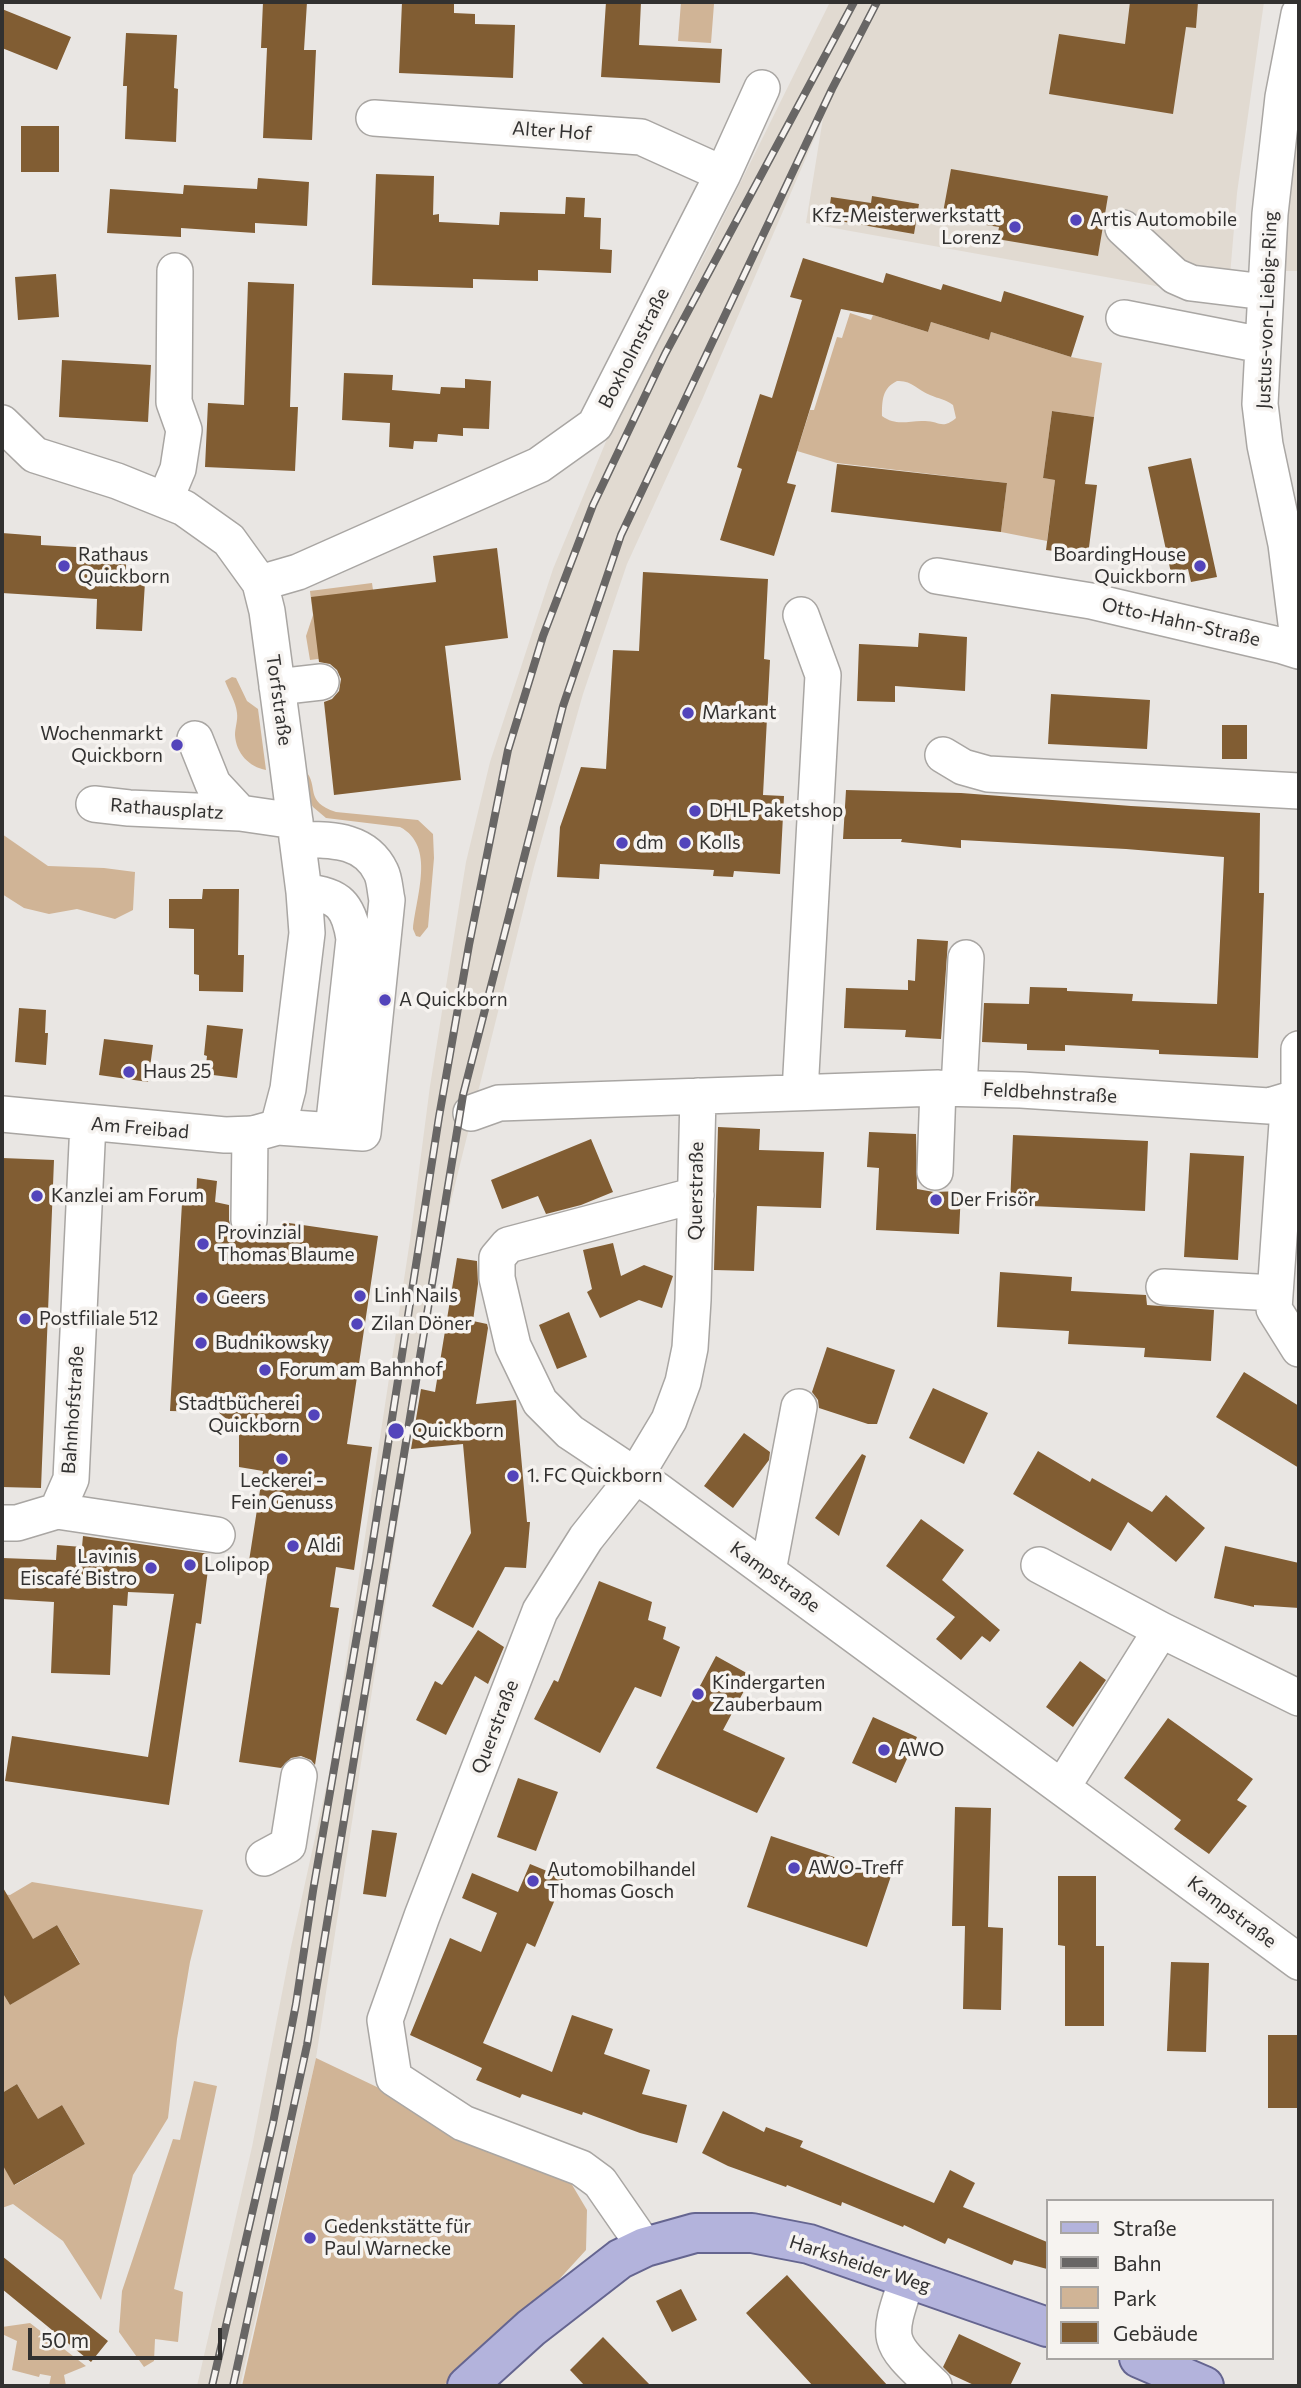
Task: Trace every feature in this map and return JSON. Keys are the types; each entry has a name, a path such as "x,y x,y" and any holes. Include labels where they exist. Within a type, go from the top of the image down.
{"main road":[{"name":"Harksheider Weg","path":"467,2386 531,2328 620,2259 645,2247 695,2233 752,2233 809,2244 1046,2327"},
{"path":"1144,2360 1204,2386"}],"street":[{"name":"Justus-von-Liebig-Ring","path":"1299,14 1283,97 1270,214 1261,404 1265,445 1286,544 1299,649"},
{"name":"Boxholmstraße","path":"261,583 298,572 539,465 595,425 723,174 762,88"},
{"name":"Alter Hof","path":"374,118 641,137 723,174"},
{"path":"1123,228 1175,276 1191,283 1265,292"},
{"path":"165,500 178,468 184,430 174,402 175,271"},
{"path":"1124,318 1262,345"},
{"name":"Torfstraße","path":"2,423 35,455 184,508 229,540 261,583 296,830 307,933 288,1088 264,1131 249,1220"},
{"name":"Otto-Hahn-Straße","path":"937,576 1091,601 1299,649"},
{"path":"800,1092 823,675 801,615"},
{"path":"277,687 321,682"},
{"name":"Rathausplatz","path":"195,739 213,784 240,813"},
{"path":"943,755 963,767 988,774 1299,791"},
{"name":"Rathausplatz","path":"94,804 240,813 354,845 369,857 381,873 387,900 363,1133 333,1130"},
{"path":"304,892 330,896 343,905 351,922 354,939 333,1130"},
{"path":"935,1172 966,958"},
{"path":"1299,1049 1299,1083"},
{"name":"Feldbehnstraße","path":"485,1108 698,1096 948,1088 1269,1106 1299,1099"},
{"name":"Querstraße","path":"645,2247 600,2182 581,2168 463,2123 394,2078 385,2020 422,1916 540,1611 586,1538 636,1475 669,1420 683,1382 690,1348 693,1300 698,1096"},
{"path":"1299,1099 1287,1123 1274,1309 1299,1349"},
{"name":"Am Freibad","path":"2,1114 225,1135 264,1131 333,1130"},
{"name":"Bahnhofstraße","path":"57,1511 71,1479 74,1446 88,1123"},
{"name":"Kampstraße","path":"696,1195 508,1245 497,1258 497,1278 513,1346 540,1402 570,1432 636,1475 1063,1786 1299,1962"},
{"path":"1164,1287 1275,1293"},
{"path":"768,1572 799,1407"},
{"path":"2,1523 17,1523 57,1511 217,1535"},
{"path":"1039,1565 1299,1699"},
{"path":"1063,1786 1161,1630"},
{"path":"264,1858 288,1845 299,1776"},
{"path":"906,2278 893,2321 894,2341 901,2354 934,2386"}],"shaded area":[{"path":"830,2 1264,2 1237,193 1228,299 806,223 823,118 702,400 627,564 583,694 534,867 440,1245 316,2058 240,2386 197,2386 252,2147 291,1947 329,1774 410,1240 430,1086 466,862 490,762 553,569 607,439 709,246"},
{"path":"1299,82 1299,271 1273,271"}],"green space":[{"path":"681,2 714,4 711,43 678,41"},
{"path":"850,313 871,320 873,315 928,332 931,322 989,340 991,332 1071,357 1102,363 1094,417 1052,411 1043,478 1055,480 1047,541 1001,532 1007,483 837,463 797,451 810,410 814,410 837,337 842,338","holes":["902,381 953,405 956,418 944,424 925,421 898,422 882,416 883,400 888,387"]},
{"path":"372,583 373,590 326,658 310,660 306,636 313,615 310,591"},
{"path":"236,678 247,701 258,709 266,770 249,762 238,748 235,735 236,709 225,681"},
{"path":"305,770 312,782 316,798 326,808 336,812 418,820 433,834 434,858 428,927 420,937 416,936 413,929 420,887 421,859 418,846 411,835 400,827 326,818 313,807 307,797"},
{"path":"2,834 48,866 135,872 133,910 115,919 77,909 49,914 24,908 2,894"},
{"path":"32,1882 203,1910 190,1962 177,2039 168,2118 133,2175 101,2300 63,2241 13,2204 2,2208 2,2164 15,2185 85,2144 62,2105 35,2121 34,2112 17,2084 2,2093 2,1992 10,2005 80,1963 57,1925 30,1941 12,1904 2,1910 2,1894 10,1895"},
{"path":"316,2058 568,2178 587,2210 586,2250 543,2297 443,2386 242,2386"},
{"path":"194,2081 217,2086 174,2289 183,2292 178,2342 155,2339 154,2361 144,2367 119,2332 122,2291 173,2139 180,2140"},
{"path":"30,2323 86,2366 64,2375 66,2386 49,2386 51,2376 40,2374 39,2377 12,2370 17,2341 2,2334 2,2327"}],"building":[{"path":"263,2 307,2 304,50 316,50 312,140 263,138 267,48 261,48"},
{"path":"402,2 454,2 454,13 475,14 475,24 515,25 513,78 399,73"},
{"path":"606,2 641,2 639,45 722,49 720,83 601,77"},
{"path":"1130,2 1198,2 1196,28 1186,27 1173,114 1049,94 1059,34 1125,44"},
{"path":"2,9 71,37 57,70 2,48"},
{"path":"126,33 177,35 174,88 178,89 176,142 125,139 127,86 123,86"},
{"path":"21,126 59,126 59,172 21,172"},
{"path":"951,169 1108,196 1098,256 997,239 999,227 942,218"},
{"path":"376,174 434,176 433,215 439,214 439,222 499,225 500,212 565,214 566,197 585,198 584,217 601,218 600,249 612,250 611,273 538,270 538,281 473,279 473,288 372,285"},
{"path":"258,178 309,182 307,226 255,223 255,233 181,228 181,237 107,233 110,189 183,194 184,185 257,189"},
{"path":"872,196 919,204 914,234 828,219 831,197 871,203"},
{"path":"803,258 883,283 886,273 941,290 943,284 1001,302 1004,291 1084,316 1071,357 991,332 989,340 931,322 928,332 873,315 841,309 787,483 796,485 774,556 720,540 742,469 737,467 760,394 772,398 802,300 790,297"},
{"path":"56,274 59,317 18,320 15,277"},
{"path":"248,282 294,284 290,407 298,407 295,471 205,467 208,403 244,405"},
{"path":"62,360 151,365 148,422 59,417"},
{"path":"344,373 393,375 392,390 440,394 441,387 465,388 465,379 491,381 489,429 463,428 463,436 438,434 437,442 414,441 413,449 389,447 390,423 342,420"},
{"path":"1052,411 1094,417 1085,484 1097,485 1088,555 1046,550 1055,480 1043,478"},
{"path":"1191,458 1217,577 1191,582 1188,569 1171,573 1148,467"},
{"path":"837,464 1007,483 1001,532 831,512"},
{"name":"Rathaus Quickborn","path":"2,533 41,536 41,545 127,550 125,581 145,582 142,631 96,629 97,599 2,593"},
{"path":"497,548 508,638 445,646 461,780 334,795 324,702 332,699 339,691 341,679 330,664 319,662 311,597 436,582 433,556"},
{"name":"Markant","path":"643,572 768,579 764,659 770,660 763,795 784,796 780,874 734,871 733,877 713,876 714,870 600,864 599,879 557,877 560,827 581,767 606,769 613,650 639,651"},
{"path":"919,633 967,637 965,691 895,686 895,702 857,701 859,644 918,647"},
{"path":"1051,694 1150,700 1147,749 1048,744"},
{"path":"1222,725 1247,725 1247,759 1222,759"},
{"path":"846,790 961,793 1260,813 1259,893 1264,893 1258,1058 1159,1054 1159,1050 1065,1045 1065,1051 1027,1050 1027,1044 982,1042 984,1003 1029,1004 1030,987 1133,994 1132,1001 1217,1004 1224,857 961,840 961,848 901,842 902,839 843,839"},
{"path":"203,889 239,889 238,955 244,955 243,992 199,991 199,975 194,974 194,929 169,928 169,899 202,899"},
{"path":"917,939 948,941 941,1039 905,1037 906,1030 844,1028 846,988 908,990 908,980 915,981"},
{"path":"19,1008 46,1010 46,1065 15,1062"},
{"path":"207,1025 243,1029 237,1078 205,1074"},
{"path":"104,1039 153,1045 148,1082 99,1075"},
{"path":"718,1127 760,1129 759,1150 824,1152 821,1208 757,1206 754,1271 714,1270"},
{"path":"869,1132 916,1134 917,1189 934,1192 961,1191 959,1234 876,1230 879,1168 867,1167"},
{"path":"1013,1135 1148,1141 1145,1211 1010,1205"},
{"path":"591,1139 613,1192 581,1205 546,1214 538,1196 502,1209 491,1180"},
{"path":"1190,1153 1244,1156 1238,1260 1184,1257"},
{"path":"2,1158 54,1160 41,1488 2,1487"},
{"name":"Forum am Bahnhof","path":"197,1178 217,1181 215,1202 229,1205 233,1237 248,1240 279,1237 282,1222 378,1236 347,1444 372,1447 354,1570 336,1567 330,1607 339,1608 315,1765 301,1756 291,1758 281,1768 239,1762 269,1564 249,1561 263,1471 239,1467 239,1429 218,1412 170,1411 182,1203 196,1202"},
{"path":"613,1243 621,1276 644,1265 673,1276 662,1308 639,1300 600,1318 587,1292 592,1289 583,1250"},
{"path":"457,1258 477,1261 478,1284 473,1321 487,1324 488,1328 476,1404 516,1400 527,1522 530,1522 526,1568 505,1567 473,1628 432,1606 471,1533 463,1444 411,1449 421,1389 435,1392"},
{"path":"1000,1272 1072,1277 1071,1291 1146,1295 1147,1305 1214,1310 1211,1361 1144,1357 1145,1348 1068,1344 1069,1331 997,1327"},
{"path":"569,1312 587,1357 557,1369 539,1325"},
{"path":"827,1347 895,1370 877,1424 868,1424 819,1408 818,1400 812,1392"},
{"path":"1244,1372 1299,1406 1299,1468 1216,1417"},
{"path":"933,1388 988,1413 964,1464 909,1438"},
{"path":"744,1433 770,1452 769,1460 733,1508 704,1486"},
{"path":"1038,1451 1090,1482 1092,1478 1152,1512 1166,1495 1205,1528 1176,1562 1128,1522 1111,1551 1013,1494"},
{"path":"862,1454 866,1456 839,1536 815,1518"},
{"path":"921,1519 964,1550 942,1580 1000,1630 990,1642 982,1636 961,1660 936,1639 955,1617 886,1566"},
{"path":"83,1536 210,1554 201,1624 196,1623 169,1805 5,1781 12,1736 148,1757 174,1594 128,1592 127,1606 113,1605 110,1675 51,1673 54,1602 2,1599 2,1558 56,1560 57,1545 82,1547"},
{"path":"1225,1546 1299,1563 1299,1608 1254,1607 1214,1598"},
{"path":"599,1581 652,1602 648,1620 666,1627 663,1639 680,1647 661,1697 635,1687 600,1753 534,1719 554,1680 558,1682"},
{"path":"478,1630 504,1647 488,1684 475,1676 446,1735 416,1720 435,1681 442,1685"},
{"path":"716,1656 752,1676 723,1730 785,1758 757,1813 656,1768"},
{"path":"1080,1661 1106,1680 1073,1727 1046,1707"},
{"name":"AWO","path":"873,1717 917,1737 896,1783 852,1763"},
{"path":"1168,1718 1253,1779 1237,1800 1247,1806 1209,1854 1174,1829 1181,1820 1124,1778"},
{"path":"518,1778 558,1792 536,1851 497,1837"},
{"path":"955,1807 991,1808 988,1927 1003,1928 1001,2010 963,2009 965,1926 952,1926"},
{"path":"372,1830 397,1833 386,1897 363,1894"},
{"path":"771,1836 891,1876 867,1947 747,1907"},
{"path":"530,1864 564,1878 535,1947 527,1943 483,2043 552,2072 572,2015 613,2029 604,2054 650,2070 642,2094 687,2105 677,2143 522,2094 520,2098 476,2080 482,2068 410,2035 450,1938 481,1952 497,1913 462,1898 472,1873 518,1892"},
{"path":"1058,1876 1096,1876 1096,1946 1104,1946 1104,2026 1065,2026 1065,1946 1058,1945"},
{"path":"2,1886 33,1939 57,1925 80,1964 10,2005 2,1992"},
{"path":"1171,1962 1209,1963 1206,2052 1167,2051"},
{"path":"1268,2035 1299,2035 1299,2108 1268,2108"},
{"path":"17,2084 38,2119 62,2105 85,2144 14,2185 2,2164 2,2093"},
{"path":"723,2111 764,2132 766,2127 803,2141 800,2147 934,2203 950,2170 975,2183 963,2207 1046,2242 1046,2269 1014,2260 1012,2265 948,2238 945,2244 904,2225 903,2227 842,2202 841,2206 787,2185 786,2187 728,2166 702,2153"},
{"path":"2,2256 108,2341 91,2362 2,2289"},
{"path":"787,2275 888,2386 813,2386 746,2313"},
{"path":"681,2289 697,2320 672,2332 656,2301"},
{"path":"959,2334 1021,2363 1010,2386 976,2386 950,2374 943,2367"},
{"path":"603,2337 651,2386 585,2386 570,2370"}],"railway":[{"path":"212,2386 273,2123 296,2004 370,1560 439,1117 469,945 508,750 543,636 593,505 665,354 854,2"},
{"path":"233,2386 307,2045 463,1095 563,706 621,535 832,89 877,2"}],"place":[{"name":"Artis Automobile","path":"1076,220"},
{"name":"Kfz-Meisterwerkstatt Lorenz","path":"1015,227"},
{"name":"Rathaus Quickborn","path":"64,566"},
{"name":"BoardingHouse Quickborn","path":"1200,566"},
{"name":"Markant","path":"688,713"},
{"name":"Wochenmarkt Quickborn","path":"177,745"},
{"name":"DHL Paketshop","path":"695,811"},
{"name":"dm","path":"622,843"},
{"name":"Kolls","path":"685,843"},
{"name":"A Quickborn","path":"385,1000"},
{"name":"Haus 25","path":"129,1072"},
{"name":"Kanzlei am Forum","path":"37,1196"},
{"name":"Der Frisör","path":"936,1200"},
{"name":"Provinzial Thomas Blaume","path":"203,1244"},
{"name":"Linh Nails","path":"360,1296"},
{"name":"Geers","path":"202,1298"},
{"name":"Postfiliale 512","path":"25,1319"},
{"name":"Zilan Döner","path":"357,1324"},
{"name":"Budnikowsky","path":"201,1343"},
{"name":"Forum am Bahnhof","path":"265,1370"},
{"name":"Stadtbücherei Quickborn","path":"314,1415"},
{"name":"Quickborn","path":"396,1431"},
{"name":"Leckerei - Fein Genuss","path":"282,1459"},
{"name":"1. FC Quickborn","path":"513,1476"},
{"name":"Aldi","path":"293,1546"},
{"name":"Lolipop","path":"190,1565"},
{"name":"Lavinis Eiscafé Bistro","path":"151,1568"},
{"name":"Kindergarten Zauberbaum","path":"698,1694"},
{"name":"AWO","path":"884,1750"},
{"name":"AWO-Treff","path":"794,1868"},
{"name":"Automobilhandel Thomas Gosch","path":"533,1881"},
{"name":"Gedenkstätte für Paul Warnecke","path":"310,2238"}]}
